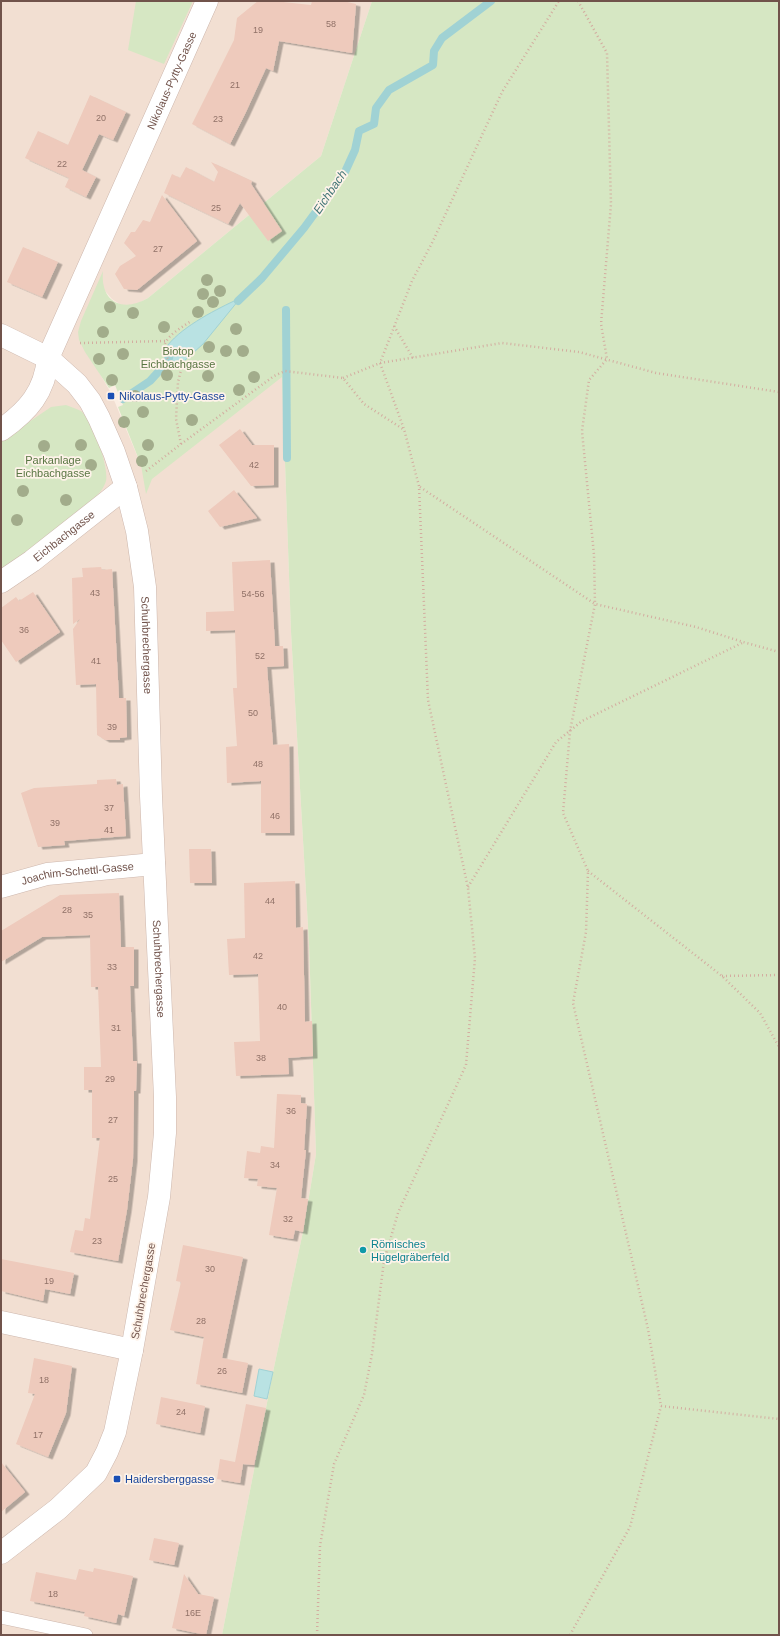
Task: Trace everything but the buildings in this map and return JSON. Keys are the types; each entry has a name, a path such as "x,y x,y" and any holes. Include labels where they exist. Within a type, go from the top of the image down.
{"street":[{"name":"Nikolaus-Pytty-Gasse","path":"1,430 18,418 31,403 42,386 47,373 48,358 207,1"},
{"name":"Schuhbrechergasse","path":"1,335 48,358 77,384 90,401 106,434 126,487 137,531 144,587 154,864 164,1056 164,1134 159,1197 132,1350 115,1432 96,1473 58,1509 1,1553"},
{"name":"Eichbachgasse","path":"1,582 32,561 126,487"},
{"name":"Joachim-Schettl-Gasse","path":"1,887 47,874 154,864"},
{"path":"1,1322 132,1350"}],"lane":[{"path":"1,1617 86,1635"}],"path":[{"path":"317,1635 320,1546 334,1464 364,1395 372,1354 384,1261 398,1213 466,1065 475,958 468,888 428,700 419,486 404,429 380,364 412,281 433,241 502,92 559,1"},
{"path":"578,1 607,53 611,204 601,324 607,359"},
{"path":"181,444 176,419 178,382 182,363 177,365 172,363 168,359 164,348 166,341 191,321"},
{"path":"394,326 413,358"},
{"path":"48,358 77,343 166,341"},
{"path":"126,487 181,444 274,376 285,371 343,378 380,364 502,343 579,352 656,373 779,392"},
{"path":"570,1635 630,1526 662,1406 648,1329 573,1003 586,932 588,871 563,813 570,731 595,604 594,555 582,431 589,380 607,359"},
{"path":"343,378 364,404 404,429"},
{"path":"419,486 595,604 696,627 779,652"},
{"path":"468,888 556,742 582,721 742,642"},
{"path":"588,871 722,976 760,1013 779,1047"},
{"path":"722,976 779,975"},
{"path":"662,1406 779,1419"}],"shaded area":[{"path":"1,1 372,1 321,156 148,298 130,306 121,305 112,299 105,291 97,369 111,393 141,465 282,376 291,632 309,944 316,1154 304,1227 273,1372 222,1635 1,1635"}],"green space":[{"path":"136,1 193,1 164,64 128,50"},
{"name":"Biotop Eichbachgasse","path":"372,1 779,1 779,1635 222,1635 273,1372 304,1227 316,1154 309,944 291,632 282,377 152,479 146,494 141,465 118,407 123,405 115,385 109,388 85,352 79,340 78,332 81,321 103,271 105,290 109,297 115,302 130,304 148,298 321,156"},
{"name":"Parkanlage Eichbachgasse","path":"66,405 81,411 86,416 95,433 105,465 105,484 101,491 93,499 21,557 1,570 1,441 51,407"}],"water":[{"path":"234,301 238,301 203,344 183,362 176,363 169,358 165,349 178,334 206,315"},
{"path":"259,1369 273,1372 267,1399 254,1396"}],"waterway":[{"name":"Eichbach","path":"238,301 262,278 304,228 345,172 355,150 359,131 374,124 376,108 389,90 433,65 434,51 442,38 491,1"},
{"path":"286,310 287,458"},
{"name":"Eichbach","path":"123,399 150,381 169,358"}],"place":[{"name":"Nikolaus-Pytty-Gasse","path":"111,396"},
{"name":"Römisches Hügelgräberfeld","path":"363,1250"},
{"name":"Haidersberggasse","path":"117,1479"}]}
